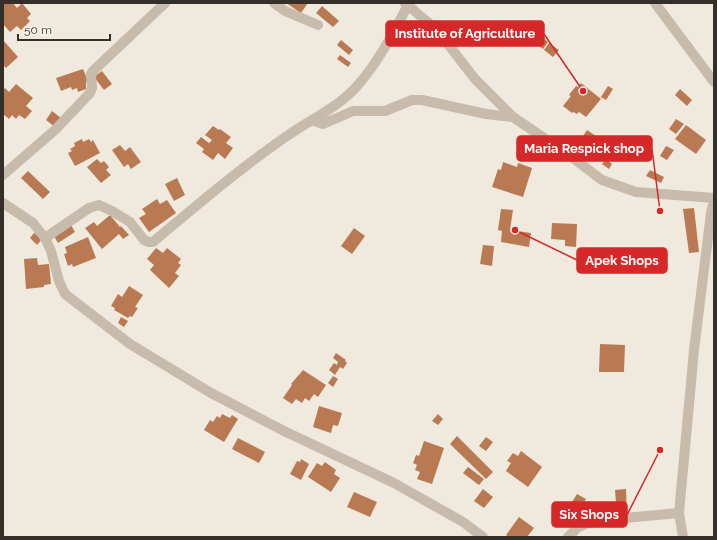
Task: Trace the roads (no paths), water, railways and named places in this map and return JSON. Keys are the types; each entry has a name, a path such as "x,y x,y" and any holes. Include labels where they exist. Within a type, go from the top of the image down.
{"street":[{"path":"3,175 55,130 90,93 92,88 91,74 93,71 165,3"},
{"path":"274,3 285,11 318,25"},
{"path":"655,3 714,82"},
{"path":"45,238 89,208 99,205 130,222 144,240 153,242 236,173 285,137 343,100 375,64 406,4 437,30 475,79 513,116 602,180 636,192 714,198"},
{"path":"312,120 323,124 353,111 385,111 412,100 422,100 486,114 513,116"},
{"path":"683,537 679,513 694,350 714,201"},
{"path":"3,202 34,223 45,238 51,251 59,281 65,294 130,344 211,393 284,431 394,483 463,522 483,537"},
{"path":"568,537 577,528 592,521 679,513"}],"place":[{"name":"Institute of Agriculture","path":"583,91"},
{"name":"Maria Respick shop","path":"660,211"},
{"name":"Apek Shops","path":"515,230"},
{"name":"Six Shops","path":"660,450"}]}
